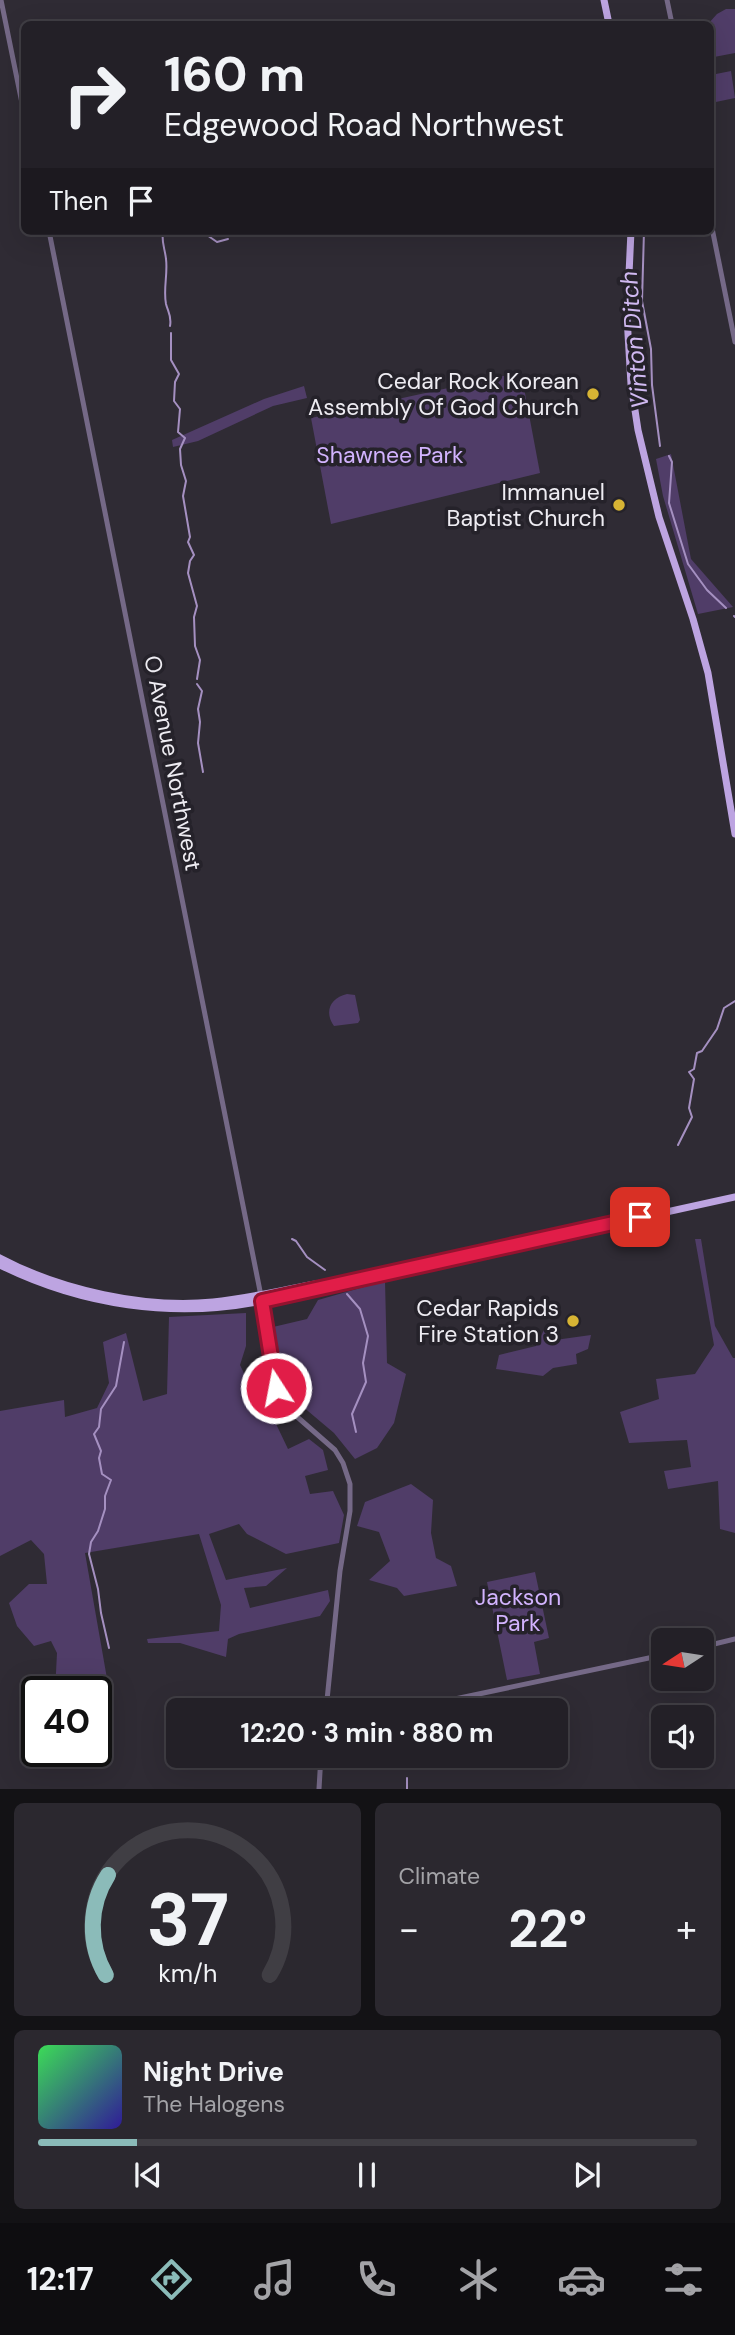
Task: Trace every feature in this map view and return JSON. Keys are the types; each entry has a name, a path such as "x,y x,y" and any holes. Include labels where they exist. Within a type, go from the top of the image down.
{"main road":[{"path":"604,0 608,21"},
{"path":"631,235 627,317 631,384 638,430 659,517 708,673 735,834"},
{"path":"0,1265 59,1289 123,1304 149,1308 209,1309 735,1197"},
{"path":"0,1258 60,1282 149,1302 209,1303 261,1298"}],"street":[{"path":"1,0 21,98"},
{"path":"667,0 671,21"},
{"name":"O Avenue Northwest","path":"50,235 261,1298 273,1378 280,1397 295,1417 324,1438 335,1450 350,1484 350,1511 339,1583 327,1698"},
{"path":"714,235 735,342"},
{"path":"714,1644 735,1640"},
{"path":"460,1698 651,1658"},
{"path":"319,1789 320,1768"}],"green space":[{"path":"726,9 735,9 735,53 714,57 714,21 711,21"},
{"path":"731,71 735,98 714,102 714,74"},
{"name":"Shawnee Park","path":"521,372 540,473 331,524 311,418"},
{"path":"304,386 307,398 273,406 198,441 173,447 172,440 264,399"},
{"path":"671,454 691,559 733,607 698,614 663,496 656,459"},
{"path":"347,994 355,995 360,1020 358,1023 334,1026 329,1016 330,1006 336,999"},
{"path":"695,1239 701,1239 715,1326 735,1358 735,1533 720,1529 718,1481 668,1489 664,1471 691,1467 687,1440 629,1443 620,1412 659,1399 656,1379 695,1374 714,1345"},
{"path":"385,1281 387,1363 406,1374 394,1423 377,1448 355,1459 334,1433 302,1406 283,1385 273,1327 307,1319 318,1300"},
{"path":"246,1313 246,1346 240,1365 255,1396 267,1405 288,1449 309,1439 323,1450 328,1470 305,1476 310,1494 333,1491 344,1515 339,1543 286,1554 247,1534 239,1524 209,1534 226,1580 287,1568 266,1586 244,1588 250,1608 328,1590 330,1601 320,1616 239,1634 228,1639 226,1657 180,1643 148,1643 147,1639 219,1631 221,1605 199,1534 85,1553 107,1676 56,1676 57,1653 51,1641 34,1646 17,1626 9,1603 29,1584 47,1584 44,1554 31,1540 0,1556 0,1411 64,1400 65,1417 97,1408 109,1383 103,1342 126,1333 143,1401 167,1394 169,1317"},
{"path":"546,1326 552,1328 548,1341 591,1335 588,1349 576,1354 577,1364 553,1368 543,1376 496,1369 499,1355 536,1346"},
{"path":"411,1484 433,1500 431,1533 436,1558 451,1566 457,1586 404,1596 397,1588 369,1580 390,1561 379,1532 357,1526 365,1502"},
{"name":"Jackson Park","path":"535,1572 549,1638 534,1642 540,1674 507,1680 487,1582"}],"waterway":[{"path":"163,235 165,298 170,326"},
{"path":"207,235 217,242 228,239"},
{"name":"Vinton Ditch","path":"644,235 642,301 651,349 652,385 660,446"},
{"path":"187,236 199,236"},
{"path":"171,333 171,360 179,374 175,382 174,401 180,409 178,432 185,438 180,449 186,481 183,496 190,537 188,542 194,555 188,573 197,606 194,617 195,646 200,660 197,679"},
{"name":"Vinton Ditch","path":"669,456 672,462 669,503 688,564 707,590 726,608"},
{"path":"197,684 202,691 198,709 198,743 203,772"},
{"path":"678,1145 692,1117 689,1108 694,1079 689,1072 694,1069 697,1053 702,1051 717,1029 724,1008 735,1001"},
{"path":"292,1239 307,1257 325,1270"},
{"path":"347,1294 360,1309 368,1336 363,1363 366,1382 352,1414 356,1432"},
{"path":"109,1648 89,1554 91,1542 98,1531 105,1509 105,1496 111,1480 102,1474 99,1458 101,1451 94,1434 99,1427 101,1409 116,1386 124,1342"},
{"path":"407,1778 407,1789"}],"place":[{"name":"Cedar Rock Korean Assembly Of God Church","path":"593,394"},
{"name":"Immanuel Baptist Church","path":"619,505"},
{"name":"Cedar Rapids Fire Station 3","path":"573,1321"}],"route":[{"path":"276,1388 262,1301 640,1217"}]}
